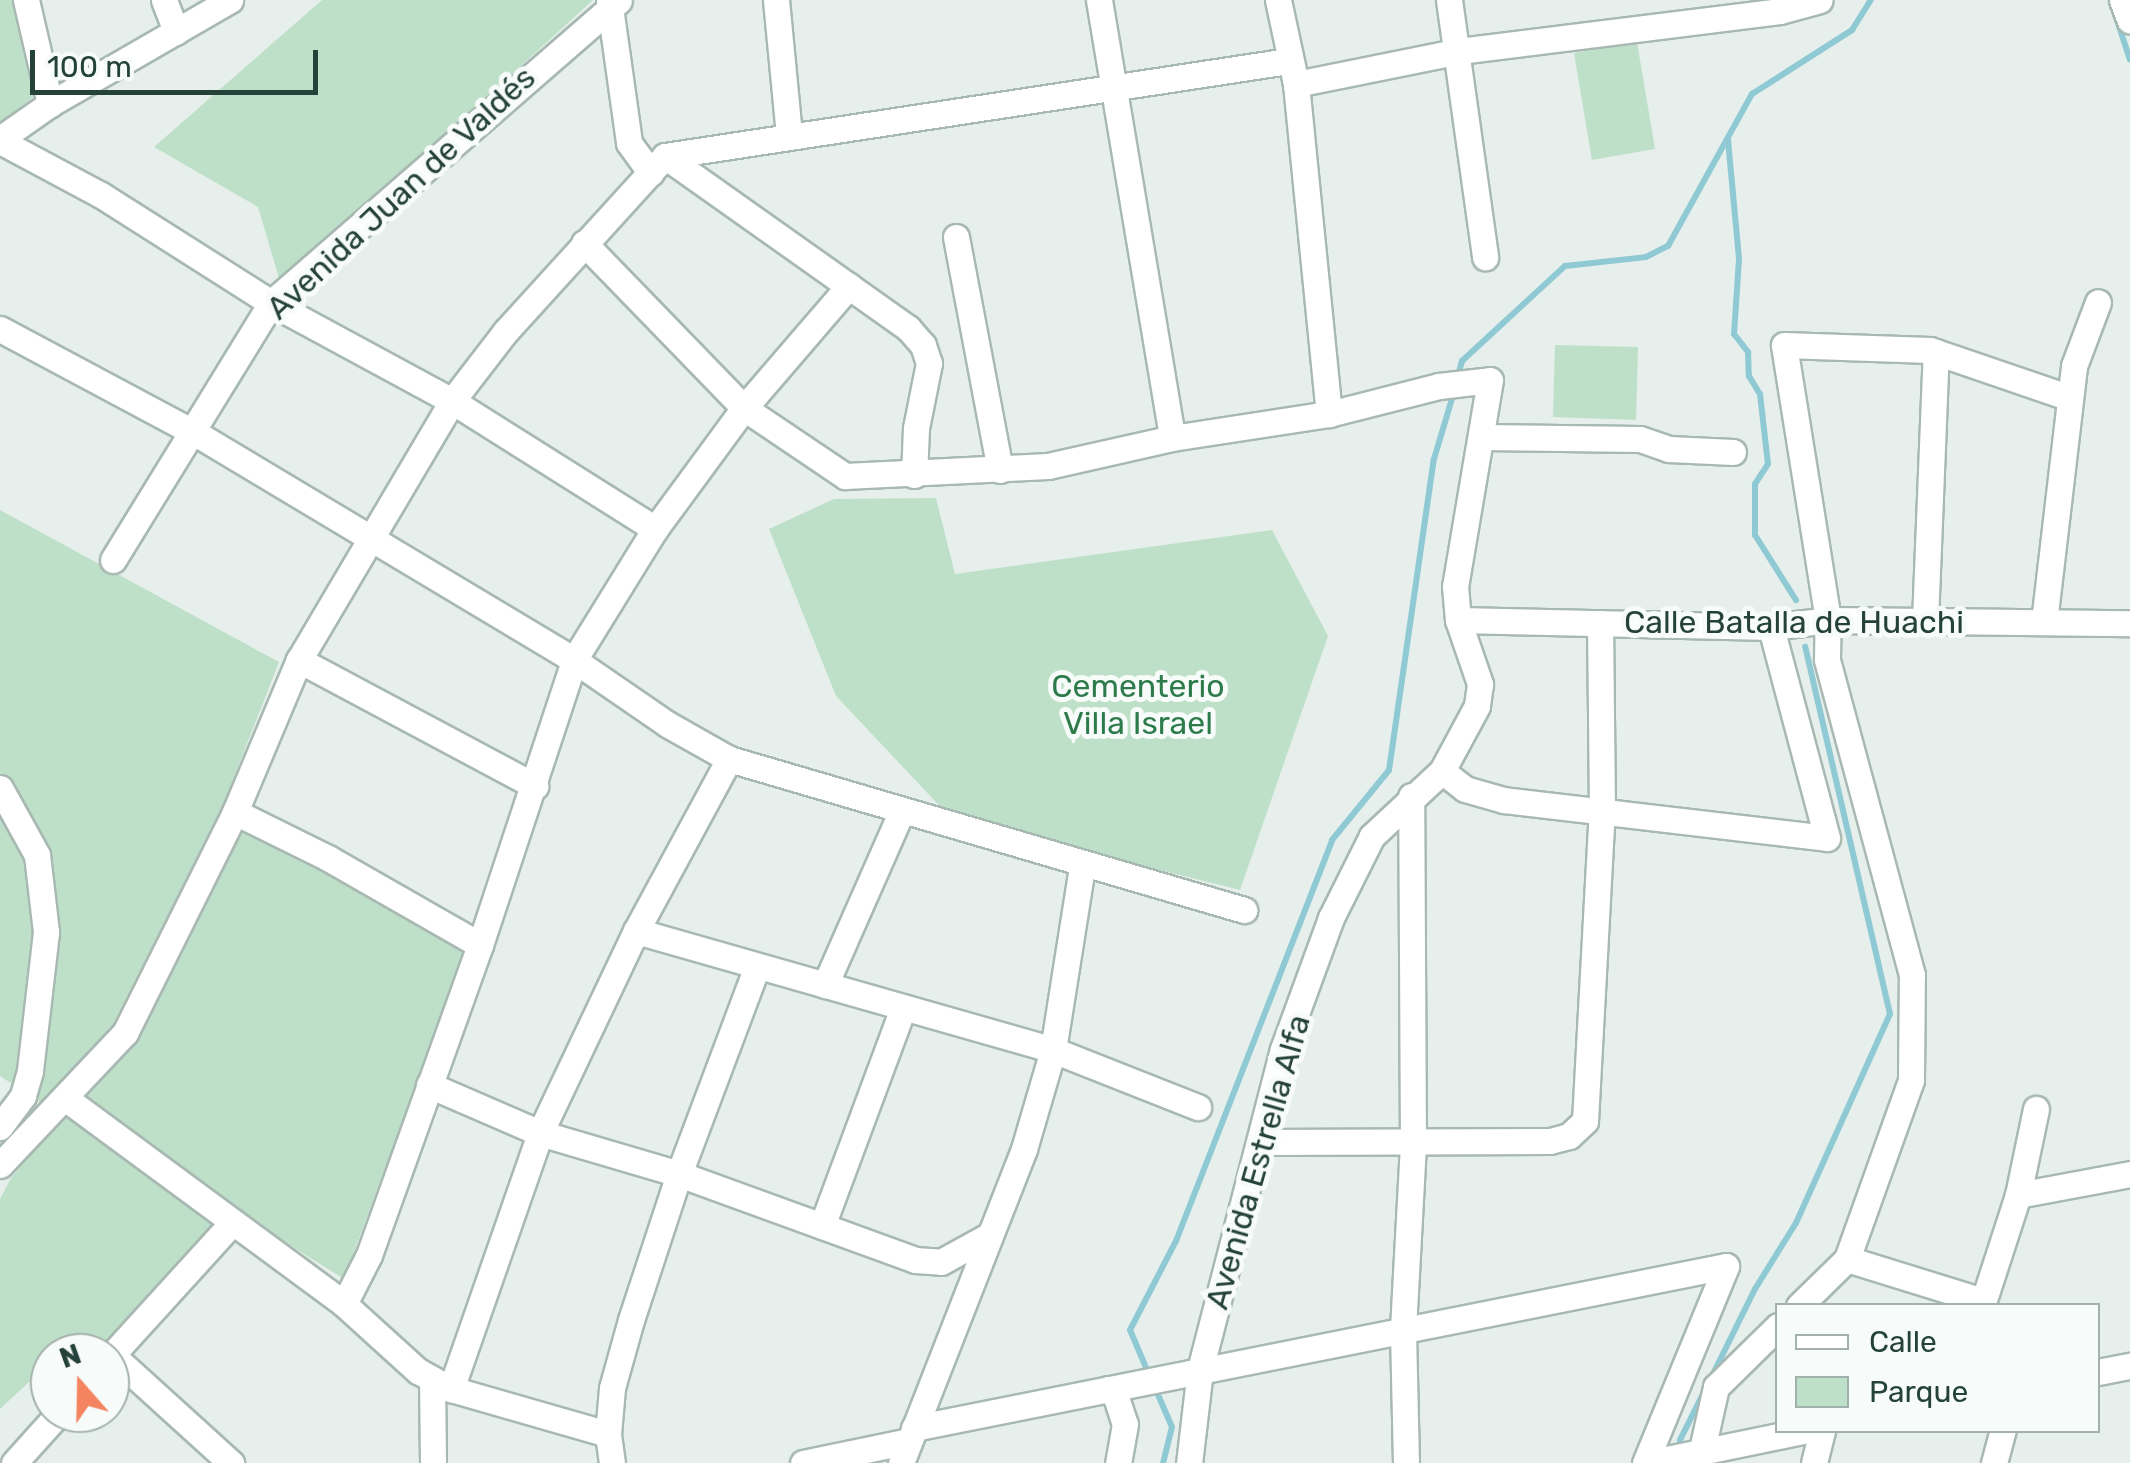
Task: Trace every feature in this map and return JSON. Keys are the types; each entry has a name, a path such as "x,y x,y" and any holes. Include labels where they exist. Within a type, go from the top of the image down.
{"street":[{"path":"26,0 50,104"},
{"path":"164,0 176,32"},
{"path":"230,0 50,104 0,140 101,195 271,303 452,400 654,530"},
{"path":"776,0 789,134"},
{"path":"1099,0 1172,438"},
{"path":"584,243 744,408 845,476 1048,466 1172,438 1329,414 1292,72 1278,0"},
{"path":"1449,0 1460,51 1485,257"},
{"path":"0,1165 126,1033 234,812 299,660 452,400 506,331 658,164 789,134 1112,88 1292,72 1820,0"},
{"path":"2122,0 2130,21"},
{"path":"613,2 629,143 849,286 908,328 923,345 930,364 916,428 914,475"},
{"name":"Avenida Juan de Valdés","path":"113,560 195,433 271,303 613,2"},
{"path":"956,237 1000,470"},
{"path":"344,1304 369,1256 535,786 574,660 654,530 744,408 849,286"},
{"path":"2044,622 2074,366 2098,302"},
{"path":"0,328 195,433 574,660 667,724 729,759 901,813 1244,910"},
{"path":"1802,1303 1847,1259 1911,1080 1912,975 1827,659 1828,620 1784,345 1936,352 2070,398"},
{"path":"1925,621 1936,352"},
{"name":"Avenida Estrella Alfa","path":"1189,1463 1200,1370 1283,1049 1330,918 1372,836 1442,771 1477,706 1480,684 1458,620 1456,586 1482,438 1480,381 1442,386 1329,414"},
{"path":"1482,438 1640,439 1669,450 1733,452"},
{"name":"Calle Batalla de Huachi","path":"1458,620 1772,627 1828,620 2130,623"},
{"path":"1260,1142 1550,1142 1569,1136 1585,1121 1602,810 1600,623"},
{"path":"1442,771 1465,789 1504,800 1826,838 1772,627"},
{"path":"299,660 535,786"},
{"path":"433,1463 442,1384 540,1133 636,932 729,759"},
{"path":"0,788 36,855 46,932 30,1072 23,1096 0,1128"},
{"path":"1406,1463 1403,1329 1413,1144 1412,796"},
{"path":"234,812 328,858 480,945"},
{"path":"825,986 901,813"},
{"path":"908,1444 1006,1198 1053,1050 1082,866"},
{"path":"636,932 1053,1050 1198,1107"},
{"path":"612,1463 608,1434 612,1388 679,1174 757,966"},
{"path":"822,1226 903,1008"},
{"path":"430,1085 540,1133 679,1174 916,1260 941,1262 988,1236"},
{"path":"65,1098 344,1304 418,1371 442,1384 608,1434"},
{"path":"1847,1259 1983,1303 2018,1194 2036,1109"},
{"path":"2018,1194 2130,1174"},
{"path":"130,1335 231,1224"},
{"path":"802,1463 908,1444 1108,1389 1726,1266 1646,1463 1700,1458 1796,1433"},
{"path":"1700,1458 1716,1387 1775,1329"},
{"path":"2100,1372 2130,1366"},
{"path":"130,1373 231,1463"},
{"path":"1108,1389 1116,1397 1126,1424 1118,1463"},
{"path":"14,1463 41,1433"},
{"path":"1814,1463 1821,1433"},
{"path":"1994,1463 2002,1433"}],"green space":[{"path":"0,0 12,0 33,97 0,125"},
{"path":"322,0 593,0 281,285 258,207 154,147"},
{"path":"1637,42 1655,149 1592,160 1574,53"},
{"path":"1555,345 1638,347 1636,420 1553,417"},
{"name":"Cementerio Villa Israel","path":"936,498 955,574 1272,530 1328,636 1240,890 951,818 836,696 769,529 834,499"},
{"path":"0,510 279,662 220,813 466,949 344,1279 237,1212 120,1333 30,1333 30,1381 0,1409 0,1199 11,1178 63,1117 0,1076"}],"waterway":[{"path":"1458,375 1462,361 1565,266 1646,257 1668,246 1752,94 1852,30 1871,0"},
{"path":"2115,14 2130,60"},
{"path":"1728,140 1739,259 1734,334 1748,352 1749,376 1760,394 1768,464 1755,484 1755,535 1796,600"},
{"path":"1147,1370 1130,1330 1176,1241 1332,840 1389,770 1434,459 1454,392"},
{"path":"1712,1376 1755,1289 1796,1223 1890,1014 1805,647"},
{"path":"1156,1390 1172,1427 1163,1463"},
{"path":"1680,1440 1704,1392"}]}
